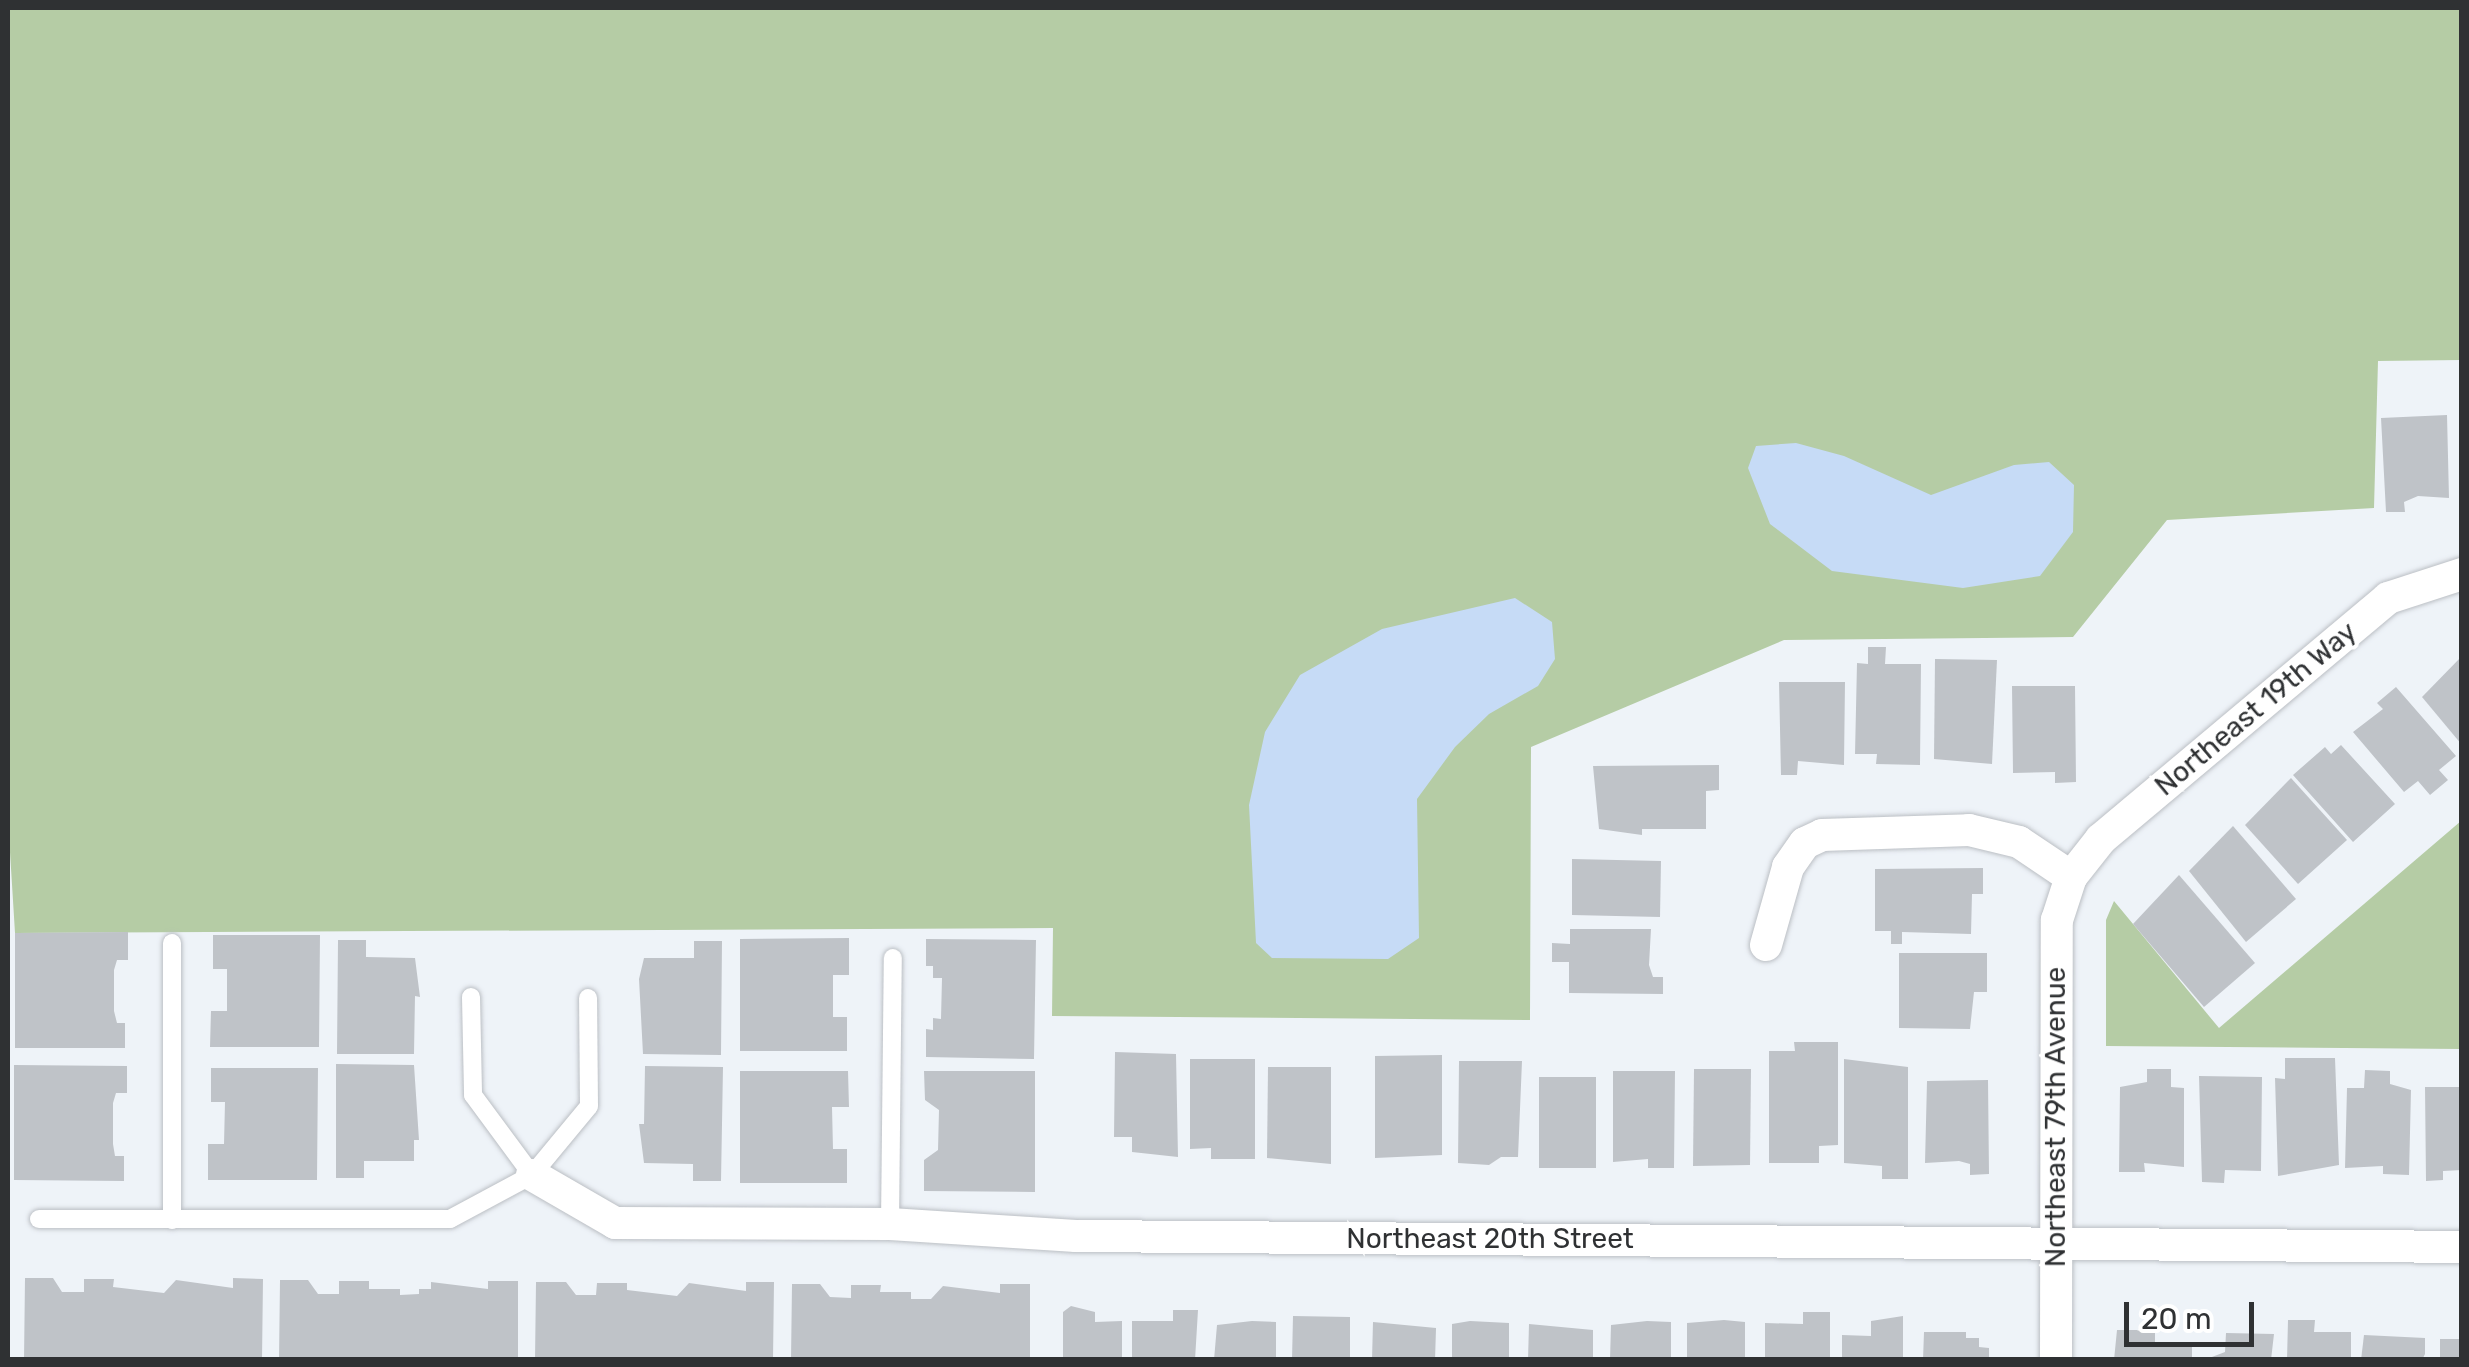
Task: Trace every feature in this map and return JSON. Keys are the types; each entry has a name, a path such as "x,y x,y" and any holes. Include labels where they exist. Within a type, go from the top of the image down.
{"street":[{"name":"Northeast 19th Way","path":"2071,877 2101,839 2388,598 2462,574"},
{"path":"1766,945 1788,867 1805,842 1822,835 1969,830 2019,842 2071,877"},
{"name":"Northeast 79th Avenue","path":"2056,1360 2057,920 2071,877"},
{"name":"Northeast 20th Street","path":"532,1174 615,1224 890,1224 1076,1236 2462,1248"}],"lane":[{"path":"172,943 172,1220"},
{"path":"890,1224 894,958"},
{"path":"471,997 473,1095 532,1174"},
{"path":"40,1219 450,1219 532,1174 589,1106 588,998"}],"green space":[{"path":"8,8 2461,8 2461,360 2378,361 2374,508 2167,520 2073,637 1784,640 1531,747 1530,1020 1052,1016 1053,928 15,933 8,820"},
{"path":"2461,821 2461,1049 2106,1046 2106,920 2114,901 2219,1028"}],"water":[{"path":"1796,443 1844,456 1931,495 2014,465 2049,462 2074,485 2073,532 2040,576 1963,588 1832,571 1770,524 1748,468 1756,446"},
{"path":"1515,598 1552,622 1555,659 1538,686 1489,714 1455,747 1417,799 1419,938 1388,959 1272,958 1256,943 1249,805 1265,732 1300,675 1382,629"}],"building":[{"path":"2447,415 2449,498 2418,496 2404,502 2405,512 2386,512 2381,418"},
{"path":"1868,647 1886,647 1885,664 1921,664 1920,765 1876,764 1877,754 1855,754 1857,663 1868,664"},
{"path":"2462,656 2462,745 2422,697"},
{"path":"1935,659 1997,660 1992,764 1934,759"},
{"path":"1779,682 1845,682 1844,765 1798,761 1797,775 1781,775"},
{"path":"2012,686 2075,686 2076,782 2055,783 2055,772 2013,773"},
{"path":"2396,687 2456,756 2439,770 2448,780 2430,795 2418,781 2404,792 2353,732 2383,709 2377,703"},
{"path":"2341,745 2395,804 2353,842 2293,775 2325,747 2331,754"},
{"path":"1719,765 1719,790 1706,791 1706,829 1642,829 1642,835 1599,829 1593,766"},
{"path":"2291,778 2347,840 2298,884 2245,825"},
{"path":"2233,826 2296,899 2246,942 2189,871"},
{"path":"1572,859 1661,861 1660,917 1572,915"},
{"path":"1983,868 1983,894 1972,894 1971,934 1902,932 1902,944 1891,944 1891,931 1875,931 1875,869"},
{"path":"2179,875 2255,963 2204,1007 2133,924"},
{"path":"1570,929 1651,929 1649,965 1653,977 1663,977 1663,994 1569,993 1569,962 1552,962 1552,943 1570,944"},
{"path":"128,932 128,960 117,960 114,970 114,1011 117,1023 125,1023 125,1048 15,1048 15,933"},
{"path":"213,935 320,935 319,1047 210,1047 211,1011 227,1011 227,969 213,969"},
{"path":"849,938 849,975 833,975 833,1017 847,1017 847,1051 740,1051 740,939"},
{"path":"926,939 1036,940 1034,1059 926,1057 926,1029 933,1030 933,1018 941,1019 942,978 933,978 933,966 926,966"},
{"path":"338,940 366,940 366,957 415,958 420,997 415,996 414,1054 337,1054"},
{"path":"694,941 722,941 721,1055 643,1054 639,979 644,958 694,958"},
{"path":"1899,953 1987,953 1987,992 1974,992 1970,1029 1899,1028"},
{"path":"1794,1042 1838,1042 1838,1145 1819,1146 1819,1163 1769,1163 1769,1051 1795,1051"},
{"path":"1115,1052 1176,1054 1178,1157 1132,1152 1132,1137 1114,1137"},
{"path":"1442,1055 1442,1155 1375,1158 1375,1056"},
{"path":"2285,1058 2335,1058 2339,1165 2278,1176 2275,1078 2285,1079"},
{"path":"1190,1059 1255,1059 1255,1159 1211,1159 1211,1148 1190,1149"},
{"path":"1844,1059 1908,1067 1908,1179 1882,1179 1882,1166 1844,1163"},
{"path":"1459,1061 1522,1061 1518,1157 1501,1157 1489,1165 1458,1163"},
{"path":"336,1064 414,1065 419,1140 414,1140 414,1161 364,1161 364,1178 336,1178"},
{"path":"14,1065 127,1066 127,1093 116,1093 113,1103 113,1144 115,1156 124,1156 124,1181 14,1180"},
{"path":"645,1066 723,1067 721,1181 693,1181 693,1164 644,1163 639,1124 644,1124"},
{"path":"1268,1067 1331,1067 1331,1164 1267,1158"},
{"path":"211,1068 318,1068 317,1180 208,1180 208,1144 224,1144 225,1102 211,1102"},
{"path":"1694,1069 1751,1069 1750,1165 1693,1166"},
{"path":"2147,1069 2171,1069 2171,1087 2184,1088 2184,1167 2144,1163 2145,1172 2119,1172 2120,1087 2147,1082"},
{"path":"2365,1070 2390,1071 2390,1084 2411,1090 2409,1175 2383,1174 2383,1166 2345,1168 2347,1088 2364,1088"},
{"path":"740,1071 848,1071 849,1107 832,1107 833,1149 847,1149 847,1183 740,1183"},
{"path":"924,1071 1035,1071 1035,1192 924,1191 924,1160 938,1150 939,1110 925,1100"},
{"path":"1613,1071 1675,1071 1674,1168 1648,1168 1648,1159 1613,1162"},
{"path":"2199,1076 2262,1077 2261,1171 2225,1170 2224,1183 2202,1182"},
{"path":"1539,1077 1596,1077 1596,1168 1539,1168"},
{"path":"1988,1080 1989,1174 1970,1175 1970,1164 1959,1161 1925,1163 1927,1081"},
{"path":"2425,1087 2462,1087 2462,1170 2443,1171 2443,1180 2426,1181"},
{"path":"25,1278 53,1278 62,1292 84,1292 84,1279 114,1279 113,1287 164,1293 176,1280 233,1288 233,1278 263,1279 262,1360 24,1360"},
{"path":"280,1280 308,1280 318,1294 339,1294 339,1281 369,1281 369,1289 400,1289 400,1295 431,1289 431,1282 488,1289 488,1281 518,1281 518,1360 279,1360"},
{"path":"536,1282 566,1282 576,1295 596,1295 597,1283 627,1283 627,1290 677,1296 689,1283 746,1291 746,1282 774,1282 773,1360 535,1360"},
{"path":"792,1284 820,1284 830,1297 851,1298 851,1285 881,1285 880,1292 911,1292 911,1299 931,1299 943,1286 1000,1293 1000,1284 1030,1284 1030,1360 791,1360"},
{"path":"1071,1306 1095,1312 1095,1322 1122,1321 1122,1360 1063,1360 1063,1312"},
{"path":"1173,1310 1198,1310 1195,1360 1132,1360 1132,1321 1173,1321"},
{"path":"1803,1312 1830,1312 1830,1360 1765,1360 1765,1323 1803,1324"},
{"path":"1293,1316 1350,1317 1350,1360 1292,1360"},
{"path":"1903,1316 1903,1360 1842,1360 1842,1335 1871,1336 1871,1321"},
{"path":"2288,1320 2315,1320 2314,1332 2351,1332 2351,1360 2287,1360"},
{"path":"1276,1322 1276,1360 1214,1360 1217,1325"},
{"path":"1373,1322 1436,1328 1435,1360 1372,1360"},
{"path":"1671,1322 1671,1360 1610,1360 1611,1325"},
{"path":"1745,1322 1745,1360 1687,1360 1687,1323"},
{"path":"1509,1323 1509,1360 1452,1360 1452,1324"},
{"path":"1529,1324 1593,1330 1593,1360 1528,1360"},
{"path":"2117,1330 2155,1330 2155,1345 2192,1346 2192,1360 2114,1360"},
{"path":"1924,1332 1966,1332 1966,1338 1979,1338 1979,1347 1989,1348 1989,1360 1923,1360"},
{"path":"2226,1333 2274,1334 2271,1360 2204,1360 2225,1352"},
{"path":"2364,1335 2425,1338 2425,1354 2422,1360 2361,1360"},
{"path":"2440,1339 2462,1339 2462,1360 2440,1360"}]}
